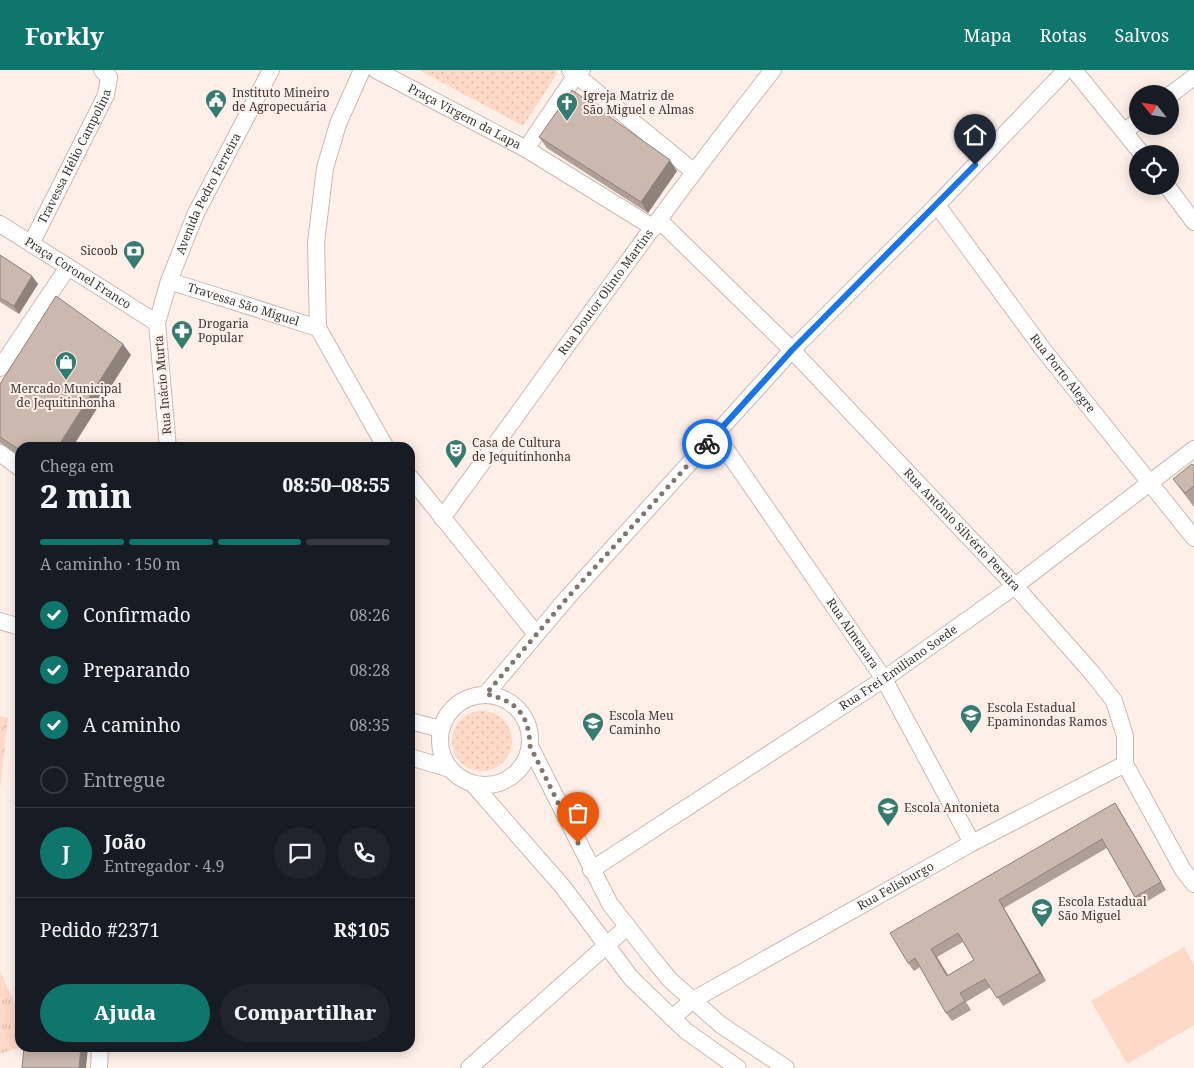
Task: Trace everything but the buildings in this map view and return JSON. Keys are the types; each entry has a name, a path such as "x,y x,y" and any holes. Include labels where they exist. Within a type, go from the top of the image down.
{"street":[{"name":"Travessa Hélio Campolina","path":"31,244 106,95 109,77 102,70"},
{"name":"Avenida Pedro Ferreira","path":"157,323 169,280 196,213 271,70"},
{"path":"362,70 338,124 325,168 316,244 318,328 380,442"},
{"name":"Praça Virgem da Lapa","path":"376,70 526,149 657,224"},
{"name":"Rua Doutor Olinto Martins","path":"442,518 657,224 693,171 773,70"},
{"path":"486,694 536,634 792,350 937,205 1066,70"},
{"path":"1074,70 1129,124"},
{"path":"576,72 693,171"},
{"name":"Praça Virgem da Lapa","path":"526,149 576,72"},
{"path":"1179,89 1194,77"},
{"path":"1174,195 1194,222"},
{"name":"Rua Porto Alegre","path":"937,205 1042,348 1194,538"},
{"name":"Praça Coronel Franco","path":"0,224 157,323"},
{"name":"Rua Antônio Silvério Pereira","path":"657,224 792,350 1016,586 1114,701 1125,736 1125,764 1188,865 1194,884"},
{"path":"0,368 68,267"},
{"name":"Travessa São Miguel","path":"169,280 318,328"},
{"name":"Rua Inácio Murta","path":"157,323 167,442"},
{"name":"Rua Almenara","path":"716,435 884,679 972,843"},
{"name":"Rua Frei Emiliano Soede","path":"591,870 884,679 1016,586 1194,449"},
{"path":"0,453 15,464"},
{"path":"415,483 536,634"},
{"path":"0,620 15,625"},
{"path":"486,694 501,698 514,705 524,717 529,731 530,746 525,761 516,773 502,782 488,785 472,783 460,778 450,769 443,757 440,743 441,729 447,715 458,704 471,696 486,694"},
{"path":"415,722 441,729"},
{"path":"530,746 591,870 610,904 627,927 670,980 721,1025 786,1068"},
{"path":"415,759 450,769"},
{"name":"Rua Felisburgo","path":"672,1018 693,1000 972,843 1125,764"},
{"path":"472,783 563,887 631,978 699,1041 738,1068"},
{"path":"469,1068 627,927"},
{"path":"99,1068 100,1052"}],"green space":[{"path":"419,70 555,70 558,72 523,126"},
{"path":"482,711 499,716 507,724 512,741 507,758 499,766 482,771 465,766 457,758 452,741 457,724 465,716"},
{"path":"0,716 8,718 0,790"},
{"path":"1184,947 1194,965 1194,1025 1127,1064 1091,1001"},
{"path":"0,971 15,1004 15,1049 0,1054"}],"way so far":[{"path":"578,843 530,746 529,731 524,717 514,705 501,698 486,694 568,597 707,444"}],"place":[{"name":"Instituto Mineiro de Agropecuária","path":"216,119"},
{"name":"Igreja Matriz de São Miguel e Almas","path":"567,122"},
{"name":"Sicoob","path":"134,270"},
{"name":"Drogaria Popular","path":"182,350"},
{"name":"Mercado Municipal de Jequitinhonha","path":"66,381"},
{"name":"Casa de Cultura de Jequitinhonha","path":"456,469"},
{"name":"Escola Estadual Epaminondas Ramos","path":"971,734"},
{"name":"Escola Meu Caminho","path":"593,742"},
{"name":"Escola Antonieta","path":"888,827"},
{"name":"Escola Estadual São Miguel","path":"1042,928"}],"route":[{"path":"707,444 792,350 975,165"}]}
